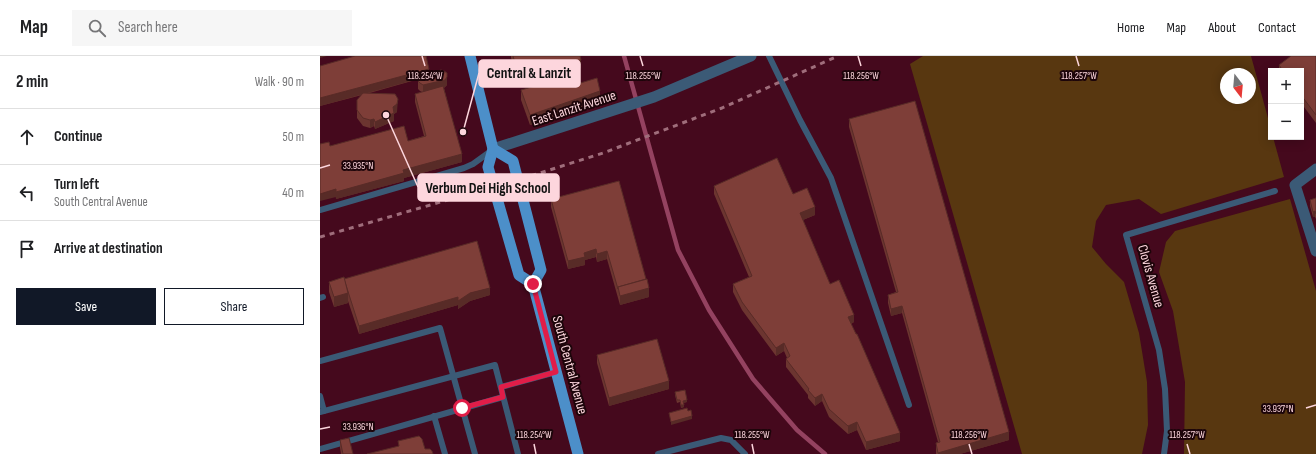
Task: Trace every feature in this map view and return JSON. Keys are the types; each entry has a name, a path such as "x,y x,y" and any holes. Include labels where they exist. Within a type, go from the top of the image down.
{"main road":[{"path":"470,56 493,149 488,167 493,186 519,275 533,284 540,270 513,161 493,149"},
{"name":"South Central Avenue","path":"533,284 578,454"}],"street":[{"name":"East Lanzit Avenue","path":"493,149 654,97 751,56"},
{"path":"1316,169 1295,185 1316,251"}],"lane":[{"path":"769,56 800,120 831,178 909,405"},
{"path":"320,210 464,168 473,164 493,149"},
{"name":"Clovis Avenue","path":"1164,454 1167,431 1165,389 1159,350 1126,235 1275,191"},
{"path":"320,361 440,328 475,454"},
{"path":"320,396 322,412 495,365 518,454"},
{"path":"501,387 556,372"},
{"path":"320,449 503,397"},
{"path":"434,416 445,454"},
{"path":"658,454 721,438 731,440 745,454"}],"shaded area":[{"path":"923,56 1251,56 1254,68 1220,68 1220,104 1256,104 1256,74 1268,118 1268,140 1274,140 1284,177 1161,214 1139,199 1106,205 1096,221 1092,247 1124,282 1139,333 1147,382 1148,425 1142,454 1022,454 910,64"},
{"path":"1290,199 1316,291 1316,454 1184,454 1185,382 1173,311 1159,272 1166,242 1175,231"}],"building":[{"path":"355,56 426,56 429,69 320,98 320,66"},
{"path":"513,56 580,56 581,60 519,77"},
{"path":"1291,56 1316,56 1316,115 1304,99 1304,68 1281,68 1279,65"},
{"path":"441,70 447,73 445,80 423,85 418,81 421,76"},
{"path":"575,75 577,84 597,78 600,91 530,115 521,90"},
{"path":"443,86 462,154 403,170 404,173 336,192 336,189 320,194 320,144 329,142 330,146 404,126 408,141 426,136 415,94"},
{"path":"363,93 395,94 398,99 397,104 393,107 394,113 375,122 374,119 370,120 363,118 357,110 357,100"},
{"path":"915,101 1009,432 938,453 936,443 940,442 902,306 891,309 888,295 898,292 849,119"},
{"path":"777,158 793,194 807,188 815,207 800,213 830,284 839,280 854,315 848,317 857,334 900,433 866,442 857,422 848,426 829,409 822,394 815,398 786,359 790,356 784,343 776,348 742,302 733,284 752,276 714,186"},
{"path":"619,181 646,279 618,287 618,289 607,251 597,254 596,249 584,253 585,257 568,261 551,199"},
{"path":"1316,198 1316,214 1315,211 1313,212 1310,200"},
{"path":"477,241 490,288 470,293 458,301 458,297 359,326 344,279"},
{"path":"344,277 348,293 334,297 329,282"},
{"path":"647,279 649,288 620,296 618,287"},
{"path":"657,339 669,381 609,398 597,355"},
{"path":"685,390 687,400 683,401 684,405 681,405 680,400 677,400 675,392"},
{"path":"687,408 688,411 691,410 692,416 671,422 669,413"},
{"path":"419,436 422,439 425,449 430,449 433,454 367,454 399,446 398,441"},
{"path":"349,438 353,454 343,454 340,440"}],"waterway":[{"path":"624,56 678,250 709,310 753,379 797,430 825,454"}],"railway":[{"path":"320,237 537,174 603,153 722,108 838,56"}],"place":[{"name":"Verbum Dei High School","path":"386,115"},
{"name":"Central & Lanzit","path":"463,132"}],"route":[{"path":"462,408 503,397 501,387 556,372 533,284"}]}
